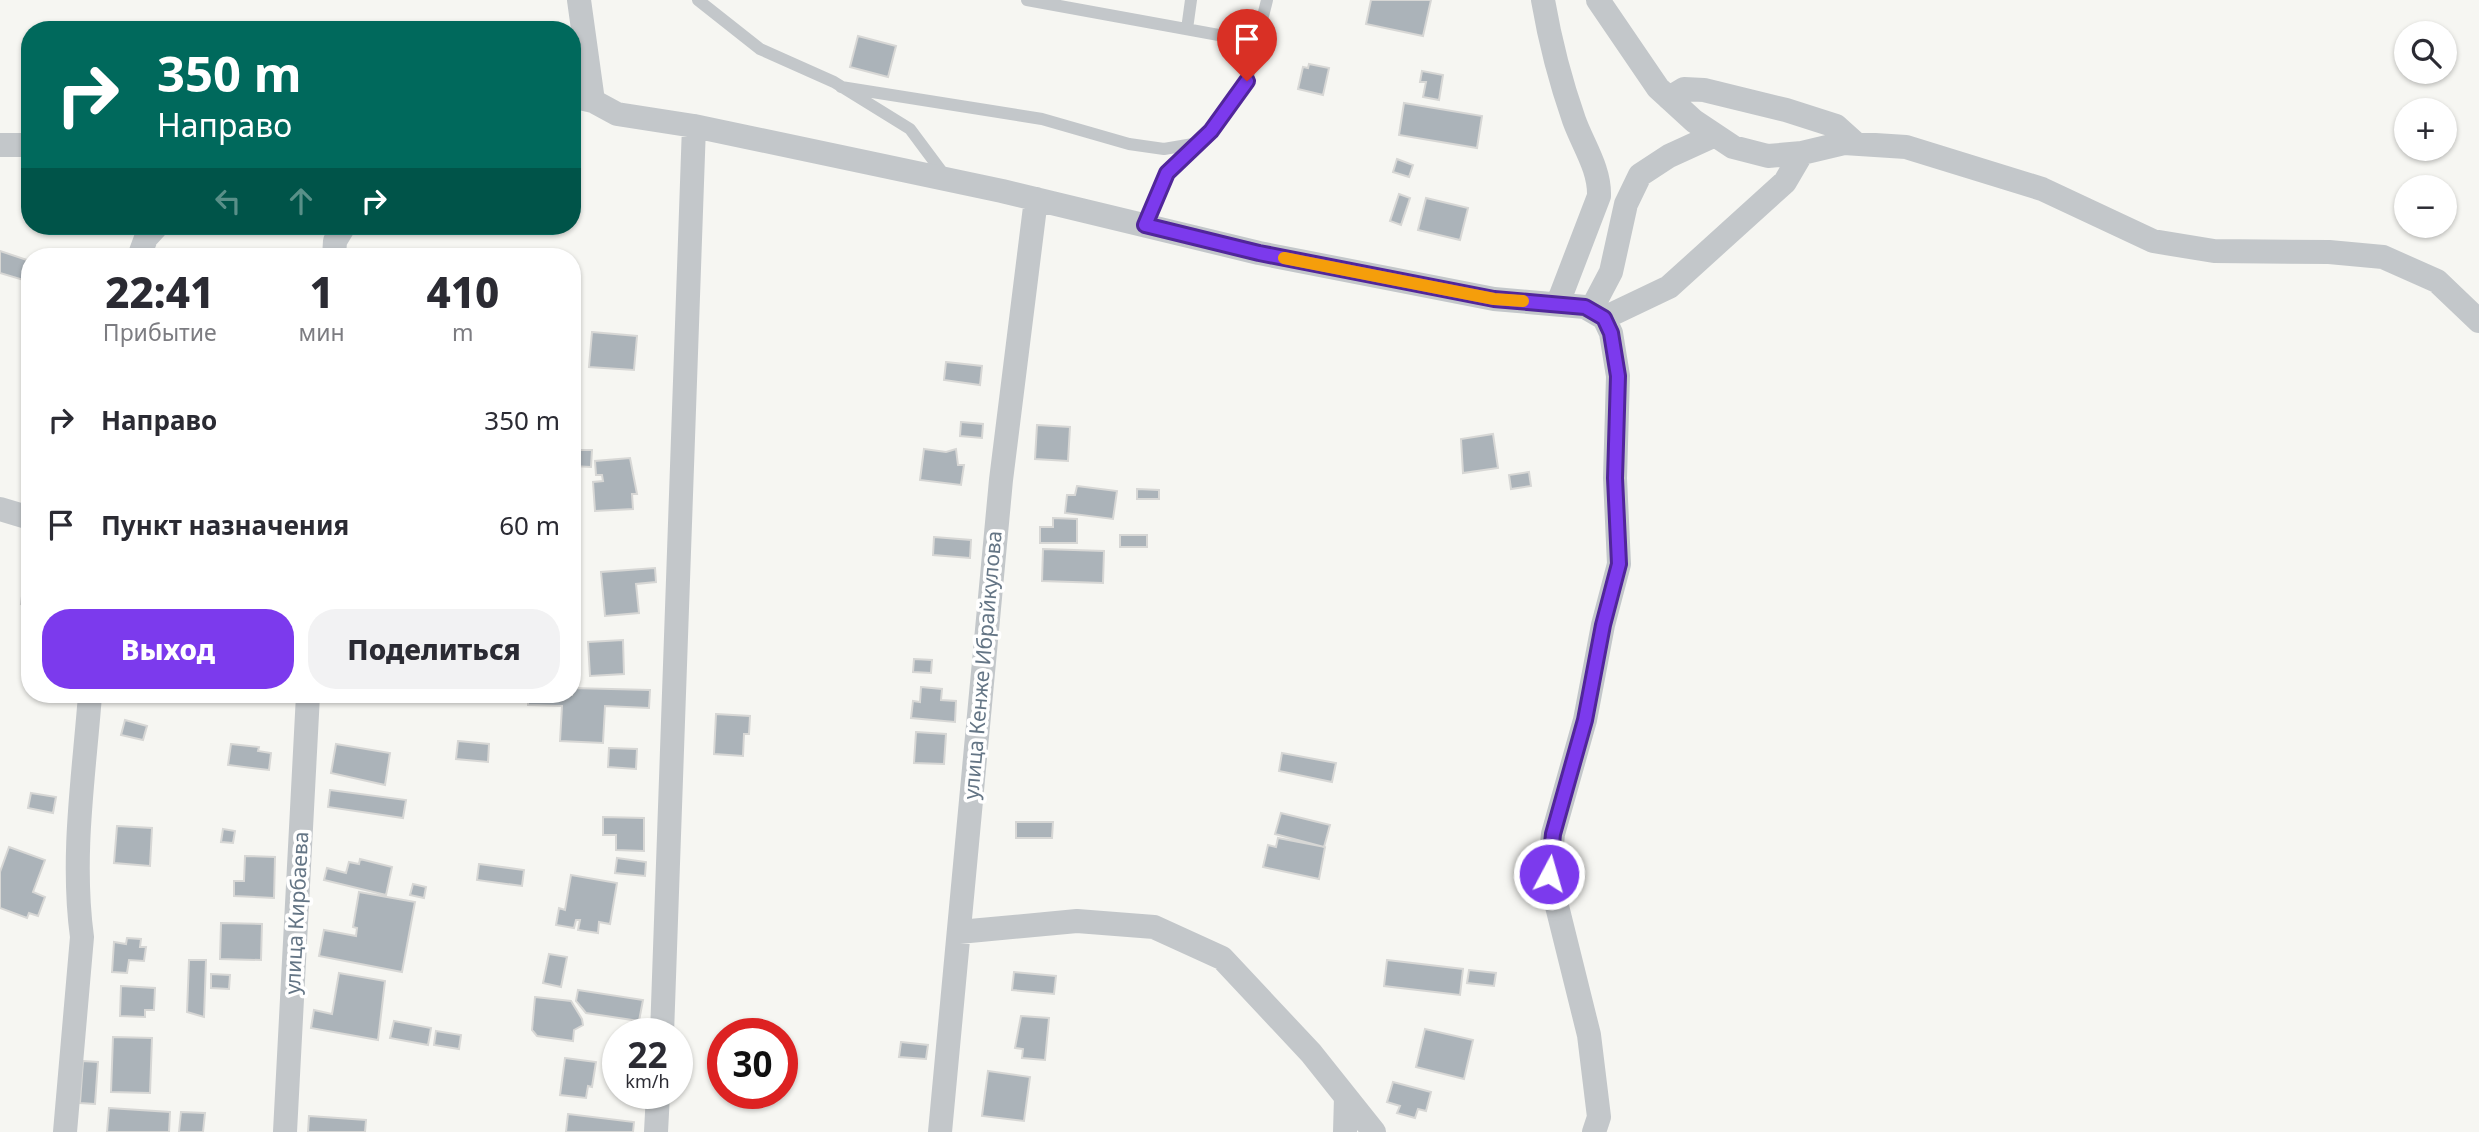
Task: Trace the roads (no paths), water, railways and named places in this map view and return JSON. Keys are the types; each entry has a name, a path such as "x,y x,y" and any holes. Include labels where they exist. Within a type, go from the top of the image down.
{"street":[{"path":"579,0 579,21"},
{"path":"1543,0 1553,50 1582,143 1600,178 1599,195 1558,303"},
{"path":"1553,50 1562,0"},
{"path":"1598,0 1624,42 1669,98 1733,148 1768,156 1802,153 1844,143 1906,147 2030,186 2153,241 2214,251 2329,252 2383,257 2437,281 2479,321"},
{"path":"1669,98 1684,89 1704,90 1786,110 1836,126 1856,144"},
{"path":"581,104 617,114 694,126 947,179 1259,253 1494,299 1558,303 1597,314 1670,287 1785,182 1802,153"},
{"path":"663,1018 694,126"},
{"path":"1600,178 1616,181 1640,175 1669,156 1715,135"},
{"path":"0,145 21,145"},
{"path":"1597,314 1611,272 1626,204 1640,175"},
{"name":"улица Кенже Ибрайкулова","path":"940,1132 1002,466 1036,199"},
{"path":"1594,1132 1599,1117 1589,1035 1549,874 1553,834 1585,720 1603,625 1619,564 1615,478 1618,376 1611,333 1597,314"},
{"path":"0,509 21,515"},
{"path":"65,1132 82,937 78,908 78,836 89,703"},
{"name":"улица Кирбаева","path":"285,1132 308,703"},
{"path":"959,932 1077,921 1154,927 1222,958 1311,1053 1374,1132"},
{"path":"1345,1132 1346,1097"},
{"path":"656,1132 658,1109"}],"lane":[{"path":"698,0 760,49 841,87 910,130 947,179"},
{"path":"1027,0 1257,41"},
{"path":"1186,29 1191,0"},
{"path":"1145,225 1167,173 1199,143 1247,81 1267,0"},
{"path":"841,87 882,91 1042,119 1129,144 1164,149 1199,143"}]}
